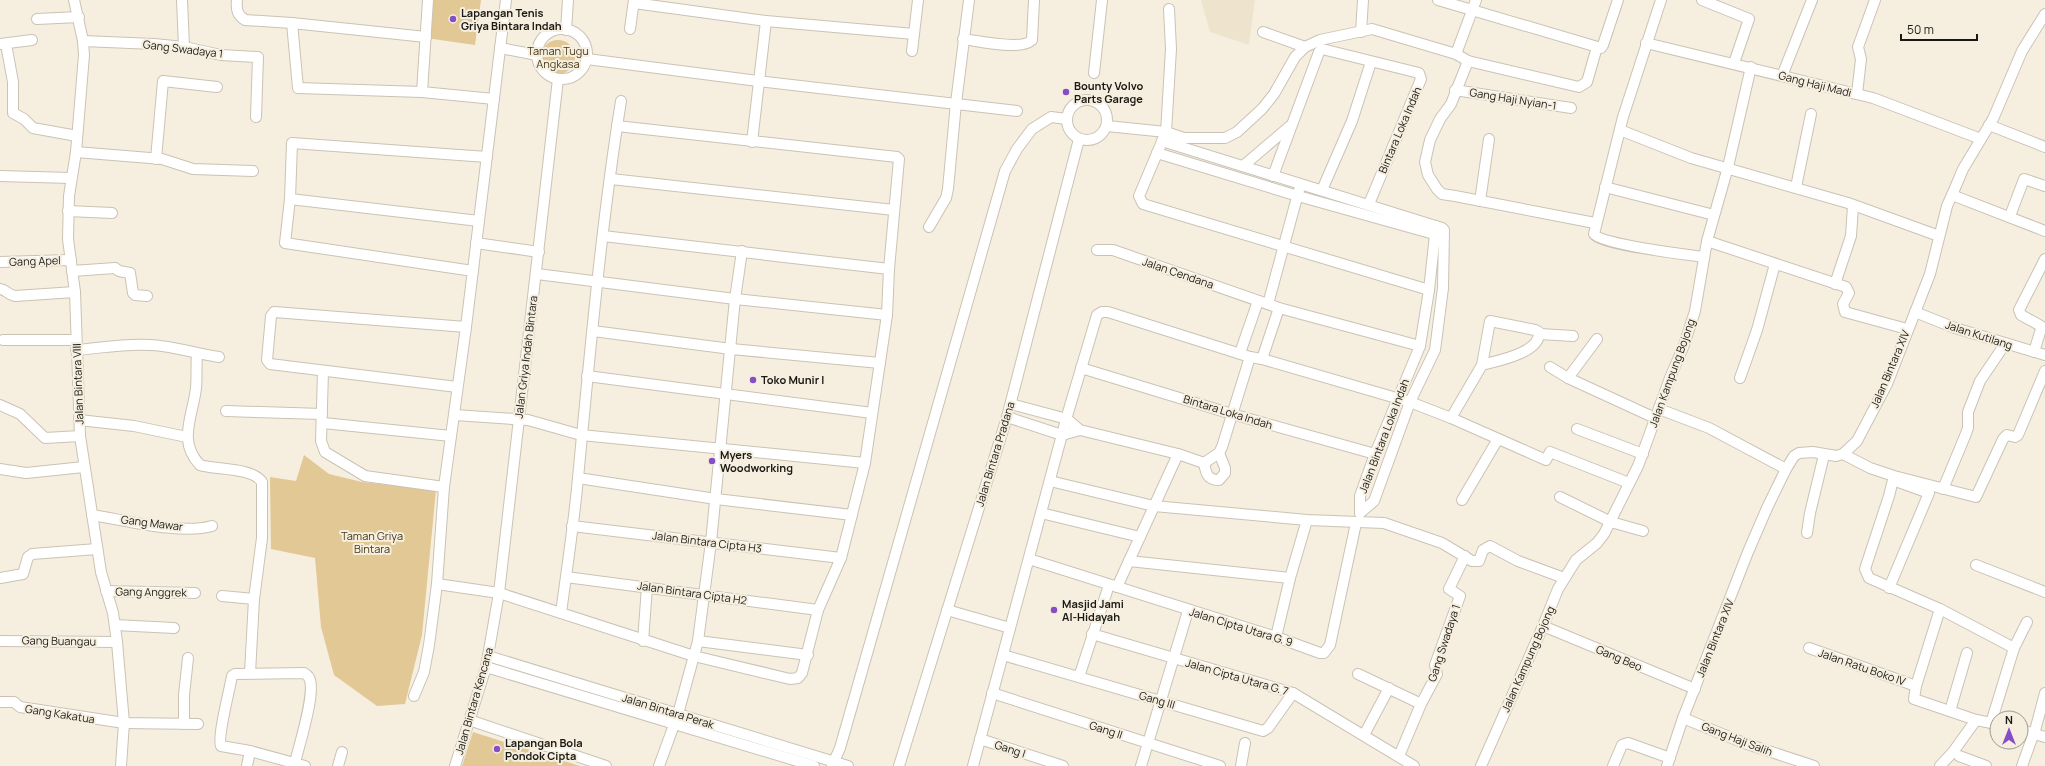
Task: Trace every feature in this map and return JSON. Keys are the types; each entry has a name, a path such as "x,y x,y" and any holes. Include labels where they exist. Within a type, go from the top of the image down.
{"street":[{"name":"Jalan Bintara VIII","path":"74,0 79,17 84,55 76,152 71,178 68,211 68,238 75,292 79,420 84,466 97,549 115,625 124,723 121,766"},
{"path":"182,0 184,47"},
{"path":"237,0 237,10 240,16 245,20 292,23 426,37"},
{"path":"422,92 428,0"},
{"path":"414,696 424,672 427,659 437,584 444,487 455,415 457,387 473,272 506,0"},
{"path":"566,30 568,0"},
{"path":"912,51 918,0"},
{"path":"929,227 946,198 948,189 963,40 969,0"},
{"path":"963,40 1018,46 1029,43 1032,40 1034,0"},
{"path":"1094,73 1102,0"},
{"path":"1361,32 1363,0"},
{"path":"1438,0 1474,5 1597,47 1603,46 1618,0"},
{"path":"1661,0 1646,43 1620,130 1595,223 1594,234 1598,238 1631,246 1704,257"},
{"path":"1702,0 1749,19 1734,63"},
{"path":"1782,76 1812,0"},
{"path":"1857,94 1861,59 1858,47 1874,0"},
{"path":"630,29 634,2 766,21 914,34"},
{"path":"1456,54 1474,5"},
{"path":"1169,9 1171,49 1164,136 1139,196 1140,201 1143,204 1283,247 1430,290"},
{"name":"Jalan Bintara XIV","path":"1668,762 1683,718 1761,520 1786,468 1794,456 1799,453 1813,452 1830,456 1843,454 1857,441 1887,384 1907,329 1930,274 1939,236 1952,195 1963,169 1989,125 2022,51 2045,14"},
{"path":"37,19 79,17"},
{"path":"752,142 766,21"},
{"path":"292,23 298,88 422,92 494,99"},
{"path":"1107,126 1164,136 1184,138 1225,138 1233,134 1262,109 1274,94 1295,57 1305,47 1320,40 1372,29 1456,54 1468,61 1520,75 1579,87 1584,85 1586,82 1597,47"},
{"path":"566,30 580,37 584,43 586,59 580,72 573,77 558,79 550,76 543,70 537,55 542,39 549,33 566,30"},
{"path":"1263,32 1305,47"},
{"path":"32,40 3,44 13,82 13,111 33,128 77,136"},
{"name":"Gang Swadaya 1","path":"83,41 184,47 221,55 258,57 256,117"},
{"name":"Gang Haji Madi","path":"1646,43 1751,67 1873,98 1981,139"},
{"path":"500,48 537,55"},
{"name":"Bintara Loka Indah","path":"1273,176 1319,52 1322,49 1327,49 1372,62 1419,73 1421,80 1369,204"},
{"path":"586,59 758,81 1017,111"},
{"path":"1468,61 1455,90 1451,104 1440,119 1430,140 1425,168 1431,180 1442,194 1595,223"},
{"path":"1322,190 1352,121 1372,62"},
{"name":"Jalan Kampung Bojong","path":"1481,766 1564,578 1576,560 1597,543 1611,522 1643,454 1657,413 1684,345 1695,311 1707,241 1728,167 1751,67"},
{"name":"Jalan Griya Indah Bintara","path":"492,636 499,592 537,274 558,79"},
{"path":"156,159 162,82 168,81 217,86"},
{"name":"Gang Haji Nyian-1","path":"1455,90 1571,108"},
{"path":"1084,100 1099,103 1105,109 1108,117 1107,126 1103,134 1096,139 1088,141 1072,135 1066,119 1072,106 1084,100"},
{"path":"561,613 578,478 587,376 599,282 602,236 621,102"},
{"path":"1796,187 1811,114"},
{"path":"833,764 840,748 1005,171 1017,149 1032,129 1051,117 1066,119"},
{"path":"1243,166 1291,125"},
{"path":"1989,125 2045,147"},
{"path":"437,584 499,592 643,641 694,656 794,679 800,676 808,655 818,610 841,558 865,463 887,315 894,210 900,162 897,157 617,126"},
{"path":"1620,130 1691,158 1796,187 1939,236"},
{"path":"1164,136 1273,176 1369,204 1439,232"},
{"name":"Jalan Bintara Pradana","path":"899,766 1007,418 1080,139"},
{"path":"1480,201 1489,139"},
{"path":"473,272 285,243 290,199 292,143 487,157"},
{"path":"76,152 156,159 193,169 253,171"},
{"path":"1158,152 1298,196 1439,232"},
{"path":"0,176 71,178"},
{"path":"611,179 894,210"},
{"path":"2010,216 2024,179 2045,186"},
{"path":"1240,353 1263,302 1283,247 1301,184"},
{"path":"1605,188 1714,215"},
{"path":"1952,195 2010,216 2045,231"},
{"path":"290,199 479,221"},
{"path":"1835,284 1851,236 1853,206"},
{"path":"68,211 112,213"},
{"name":"Jalan Bintara Loka Indah","path":"1439,232 1443,288 1436,345 1410,402 1374,501 1360,513 1360,496 1374,454 1396,399 1420,346 1439,232"},
{"path":"602,236 742,251 889,270"},
{"path":"1707,241 1846,287 1849,291 1843,304 1845,312 1907,329"},
{"path":"476,243 539,252"},
{"name":"Jalan Cendana","path":"1098,250 1113,250 1279,308 1420,346"},
{"path":"659,766 676,719 698,641 716,499 742,251"},
{"path":"2034,352 2041,326 2021,315 2019,310 2045,259"},
{"name":"Gang Apel","path":"0,262 71,260"},
{"path":"1740,378 1757,330 1775,264"},
{"path":"72,271 115,268 119,271 130,273 133,293 135,295 147,296"},
{"path":"537,274 736,299 887,315"},
{"path":"0,288 5,290 10,295 15,296 75,292"},
{"path":"1262,359 1279,308"},
{"path":"973,766 1094,320 1097,315 1102,312 1250,357 1262,359 1410,402 1451,418 1546,460 1550,452 1629,484"},
{"name":"Jalan Kutilang","path":"1915,312 1955,328 2045,355"},
{"path":"457,387 270,364 267,360 272,313 466,327"},
{"path":"1451,418 1482,365 1490,321 1535,330 1540,334 1573,336"},
{"path":"593,331 731,349 880,362"},
{"path":"1482,365 1507,359 1527,350 1537,341 1540,334"},
{"path":"1568,378 1597,339"},
{"path":"3,340 76,345 152,345 219,357"},
{"path":"1943,488 1966,432 1968,412 1980,381 2005,344"},
{"path":"197,354 196,392 187,438 190,452 200,465 237,470 259,478 262,482 262,538 254,599 250,673"},
{"path":"1204,463 1219,453 1250,357"},
{"path":"1550,367 1568,378 1657,413 1709,428 1786,468"},
{"name":"Bintara Loka Indah","path":"1081,368 1232,414 1374,454"},
{"path":"323,371 323,418 321,441 325,452 357,473 374,478 444,487"},
{"path":"1843,454 1870,468 1894,476 1977,496 2003,439 2007,435 2015,437 2018,435 2045,371"},
{"path":"587,376 726,396 872,413"},
{"path":"1010,404 1066,419 1080,430 1178,454 1204,463"},
{"path":"0,405 20,414 45,438 80,436"},
{"path":"226,411 323,418 451,436"},
{"path":"455,415 519,420 581,435 865,463"},
{"path":"1007,418 1062,435 1080,430"},
{"path":"79,420 134,426 187,438"},
{"path":"1577,429 1643,454"},
{"path":"1462,500 1498,439"},
{"path":"1204,463 1208,477 1212,480 1219,480 1225,473 1224,463 1219,453"},
{"path":"1080,677 1092,634 1113,586 1129,561 1178,454"},
{"path":"1807,533 1810,513 1824,455"},
{"path":"0,469 26,473 84,466"},
{"path":"578,478 716,499 852,515"},
{"path":"1889,588 1929,493 1893,480 1890,496 1865,569 1869,578 1889,588 1940,609 2014,648"},
{"path":"1050,481 1154,506 1307,520 1384,523 1442,543 1472,561 1477,562 1483,550 1490,546 1518,561 1564,578"},
{"path":"1560,497 1611,522 1643,531"},
{"path":"1042,513 1140,537"},
{"name":"Gang Mawar","path":"92,515 173,528 205,528 212,526"},
{"path":"1276,637 1290,578 1307,520"},
{"name":"Jalan Cipta Utara G. 9","path":"1029,559 1188,611 1276,637 1320,653 1327,651 1330,645 1356,523"},
{"name":"Jalan Bintara Cipta H3","path":"572,526 841,558"},
{"path":"0,578 23,574 28,557 32,554 97,549"},
{"name":"Gang Swadaya 1","path":"1399,756 1421,704 1437,673 1435,665 1460,596 1449,589 1465,556"},
{"path":"1129,561 1290,578"},
{"path":"1976,565 2045,592"},
{"name":"Jalan Bintara Cipta H2","path":"566,577 818,610"},
{"path":"643,641 647,587"},
{"name":"Gang Anggrek","path":"106,591 195,593"},
{"path":"222,596 254,599"},
{"name":"Jalan Ratu Boko IV","path":"1940,609 1916,686 1914,696 1916,701 1989,723"},
{"path":"947,610 1010,628"},
{"path":"1141,766 1188,611"},
{"path":"1998,710 2014,648 2028,622"},
{"path":"115,625 174,628"},
{"name":"Gang Beo","path":"1544,626 1695,689"},
{"name":"Jalan Cipta Utara G. 7","path":"1092,634 1294,694 1414,766"},
{"name":"Jalan Bintara Kencana","path":"455,766 486,667 492,636"},
{"name":"Gang Buangau","path":"0,641 117,642"},
{"path":"698,641 808,655"},
{"name":"Jalan Ratu Boko IV","path":"1809,648 1916,686"},
{"path":"1950,711 1967,653"},
{"name":"Gang III","path":"1003,655 1263,731 1268,728 1294,694"},
{"name":"Jalan Bintara Perak","path":"488,656 591,693 676,719 833,764 848,766"},
{"path":"184,724 184,695 188,658"},
{"name":"Jalan Bintara Perak","path":"486,667 591,693"},
{"path":"250,673 304,673 308,675 310,681 308,705 300,764 250,751 221,746 219,742 232,676 235,674 250,673"},
{"path":"1358,674 1417,702"},
{"path":"1364,735 1389,688"},
{"name":"Gang II","path":"992,693 1220,766"},
{"path":"2022,766 2045,693"},
{"name":"Gang Kakatua","path":"0,702 14,702 20,707 124,723 198,724"},
{"name":"Gang Haji Salih","path":"1683,718 1744,743 1814,766"},
{"name":"Jalan Bintara Perak","path":"676,719 814,766"},
{"path":"469,720 606,766"},
{"path":"1940,766 1953,752 1976,720"},
{"path":"2029,732 2045,737"},
{"name":"Gang I","path":"980,739 1063,766"},
{"path":"1241,766 1245,743"},
{"path":"1613,766 1622,745 1628,743 1668,762"},
{"path":"247,766 250,751"},
{"path":"338,766 342,752"},
{"path":"1959,756 1986,766"}],"shaded area":[{"path":"1201,0 1255,0 1249,45 1210,32"}],"green space":[{"name":"Lapangan Tenis Griya Bintara Indah","path":"431,0 481,0 475,45 426,38"},
{"name":"Taman Tugu Angkasa","path":"561,40 570,45 574,50 574,64 570,69 565,73 555,74 551,73 542,64 541,54 542,50 551,41"},
{"name":"Taman Griya Bintara","path":"304,455 329,474 362,482 436,490 422,635 405,704 377,706 334,675 321,627 315,558 271,549 270,477 296,481"},
{"name":"Lapangan Bola Pondok Cipta","path":"473,732 580,766 462,766"}],"place":[{"name":"Lapangan Tenis Griya Bintara Indah","path":"453,19"},
{"name":"Bounty Volvo Parts Garage","path":"1066,92"},
{"name":"Toko Munir I","path":"753,380"},
{"name":"Myers Woodworking","path":"712,461"},
{"name":"Masjid Jami Al-Hidayah","path":"1054,610"},
{"name":"Lapangan Bola Pondok Cipta","path":"497,749"}]}
